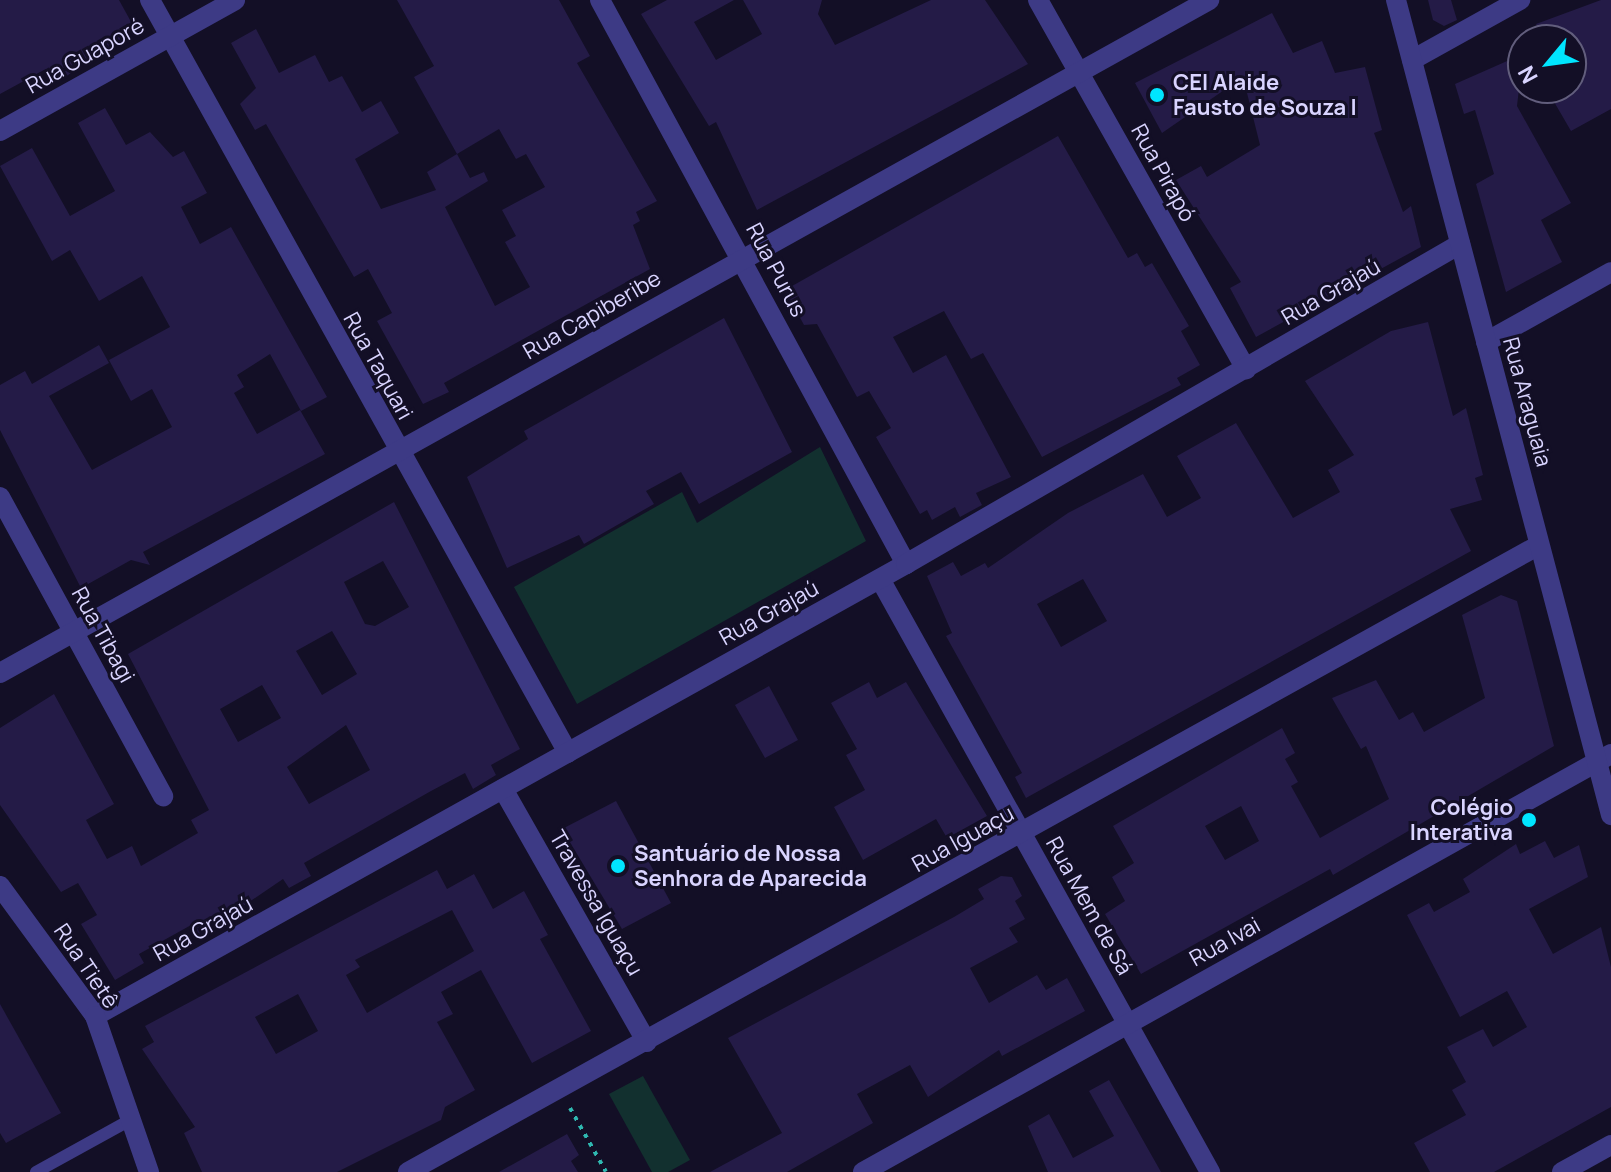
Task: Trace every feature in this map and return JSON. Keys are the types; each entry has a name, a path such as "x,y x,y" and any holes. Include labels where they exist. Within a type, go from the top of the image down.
{"street":[{"name":"Rua Taquari","path":"150,0 568,753"},
{"name":"Rua Guaporé","path":"0,131 235,0"},
{"name":"Rua Purus","path":"600,0 906,564"},
{"name":"Rua Pirapó","path":"1038,0 1246,369"},
{"name":"Rua Capiberibe","path":"0,673 76,634 742,257 1209,0"},
{"name":"Rua Araguaia","path":"1396,0 1539,545 1604,758 1611,815"},
{"path":"1412,60 1520,0"},
{"name":"Rua Grajaú","path":"95,1016 880,579 1460,244"},
{"path":"1486,342 1611,272"},
{"name":"Rua Tibagi","path":"0,497 163,796"},
{"name":"Rua Iguaçu","path":"408,1172 1022,835 1539,545"},
{"name":"Rua Mem de Sá","path":"880,579 1210,1172"},
{"name":"Rua Ivai","path":"863,1172 1604,758"},
{"name":"Travessa Iguaçu","path":"503,789 647,1042"},
{"name":"Rua Tietê","path":"0,886 95,1016 134,1118 149,1172"},
{"path":"1562,1172 1611,1145"}],"lane":[{"path":"36,1172 134,1118"}],"path":[{"path":"560,1090 606,1172"}],"green space":[{"path":"820,447 866,541 577,704 514,587 682,492 697,523"},
{"path":"643,1076 690,1160 668,1172 652,1172 609,1094"}],"building":[{"path":"0,0 119,0 135,29 55,84 46,69 0,94"},
{"path":"397,0 559,0 590,56 577,63 657,201 636,212 640,221 633,225 650,269 444,383 449,392 423,404 377,321 392,313 368,269 354,277 266,124 255,130 240,104 256,88 231,43 256,29 279,73 315,55 329,82 342,76 362,112 381,101 399,133 355,159 381,209 436,190 427,172 457,154 414,77 434,66","holes":["499,129 516,159 526,154 545,187 502,210 516,236 505,242 530,287 495,306 445,207 488,181 484,172 470,178 457,154"]},
{"path":"667,0 734,0 694,22 716,60 762,34 743,0 822,0 818,14 835,45 931,0 985,0 1028,64 757,210 716,122 709,126 641,14"},
{"path":"1428,0 1451,0 1457,20 1444,26 1433,20"},
{"path":"1601,0 1611,0 1611,109 1571,131 1555,104 1587,104 1587,24 1536,24"},
{"path":"1272,13 1293,53 1322,41 1335,73 1365,67 1382,130 1374,133 1403,212 1411,206 1421,247 1256,337 1230,288 1241,282 1176,180 1201,166 1207,177 1260,145 1243,77 1162,133 1135,83"},
{"path":"1507,61 1507,104 1517,104 1571,203 1541,220 1562,262 1506,292 1476,184 1494,174 1475,110 1464,114 1455,84"},
{"path":"105,108 126,145 150,132 173,157 184,151 207,193 181,207 200,244 231,227 327,397 301,411 270,354 237,375 244,387 234,393 257,434 300,410 325,454 143,552 150,565 131,560 81,588 0,430 0,385 25,371 32,384 99,345 109,363 49,396 92,470 172,427 152,389 131,401 109,360 170,327 142,276 99,301 70,250 52,261 0,166 32,148 70,216 115,191 78,123"},
{"path":"1058,136 1128,258 1137,253 1145,267 1152,263 1189,326 1181,331 1200,365 1177,378 1181,385 1042,457 983,353 971,359 944,311 893,337 913,373 946,355 1011,477 976,493 982,505 960,517 955,507 932,520 927,510 920,514 876,437 891,428 869,391 857,397 817,324 804,325 785,290"},
{"path":"724,318 792,452 699,504 681,472 646,491 654,504 584,544 579,535 507,568 467,477 528,439 524,431"},
{"path":"1428,322 1453,416 1466,408 1483,475 1475,478 1482,500 1450,509 1471,551 1026,798 1015,777 1022,773 946,636 952,633 927,576 953,562 961,576 985,563 988,568 1068,513 1143,474 1167,517 1201,498 1177,456 1236,423 1293,518 1340,492 1328,470 1354,455 1305,381 1391,331","holes":["1083,579 1107,621 1061,647 1037,604"]},
{"path":"394,502 520,749 491,765 496,775 473,789 465,773 431,791 304,863 311,876 289,888 283,879 199,936 193,924 139,954 144,963 115,980 81,924 97,915 78,883 61,892 0,805 0,728 54,694 114,804 86,820 107,859 132,846 141,866 198,833 191,820 209,810 128,654","holes":["383,561 409,607 375,626 365,624 344,582","332,631 357,674 322,695 296,651","262,685 281,718 238,742 220,709","346,725 370,770 309,804 287,767"]},
{"path":"1501,595 1517,601 1554,746 1333,875 1330,869 1141,974 1105,914 1125,901 1112,877 1134,863 1113,826 1282,728 1295,753 1285,759 1298,782 1291,786 1320,838 1389,799 1366,746 1361,749 1332,698 1376,680 1399,720 1413,712 1424,732 1485,698 1462,615","holes":["1241,806 1259,841 1225,860 1205,826"]},
{"path":"869,682 877,698 906,682 987,816 947,838 936,819 863,860 834,807 865,790 846,755 857,749 831,703"},
{"path":"769,686 798,740 765,758 735,705"},
{"name":"Santuário de Nossa Senhora de Aparecida","path":"616,801 671,903 622,929 562,829"},
{"path":"1545,841 1554,858 1579,845 1588,877 1529,909 1553,954 1601,927 1611,967 1611,1107 1494,1172 1430,1172 1414,1143 1466,1115 1452,1090 1466,1082 1447,1047 1483,1029 1493,1047 1527,1027 1507,991 1460,1017 1407,915 1429,903 1434,912 1470,892 1463,879 1516,844 1520,854"},
{"path":"437,870 447,889 474,874 493,909 524,891 548,935 540,939 591,1031 532,1063 481,970 441,992 453,1014 437,1022 475,1090 445,1107 441,1120 337,1172 202,1172 184,1133 195,1127 142,1049 154,1042 145,1026","holes":["452,910 474,951 367,1013 346,975 360,967 355,960","298,994 318,1031 276,1054 255,1017"]},
{"path":"1001,876 1012,877 1022,896 1015,901 1025,919 1009,928 1018,942 970,968 989,1003 1037,975 1046,990 1067,978 1085,1011 1002,1056 999,1050 928,1097 910,1065 857,1094 873,1123 787,1172 710,1172 782,1133 728,1038 954,917 984,899 978,889"},
{"path":"0,1004 61,1113 6,1143 0,1133"},
{"path":"1109,1080 1161,1172 1048,1172 1028,1126 1049,1114 1073,1158 1114,1136 1089,1091"},
{"path":"567,1134 579,1155 571,1161 578,1172 499,1172"}],"place":[{"name":"CEI Alaide Fausto de Souza I","path":"1157,95"},
{"name":"Colégio Interativa","path":"1529,820"},
{"name":"Santuário de Nossa Senhora de Aparecida","path":"618,866"}]}
